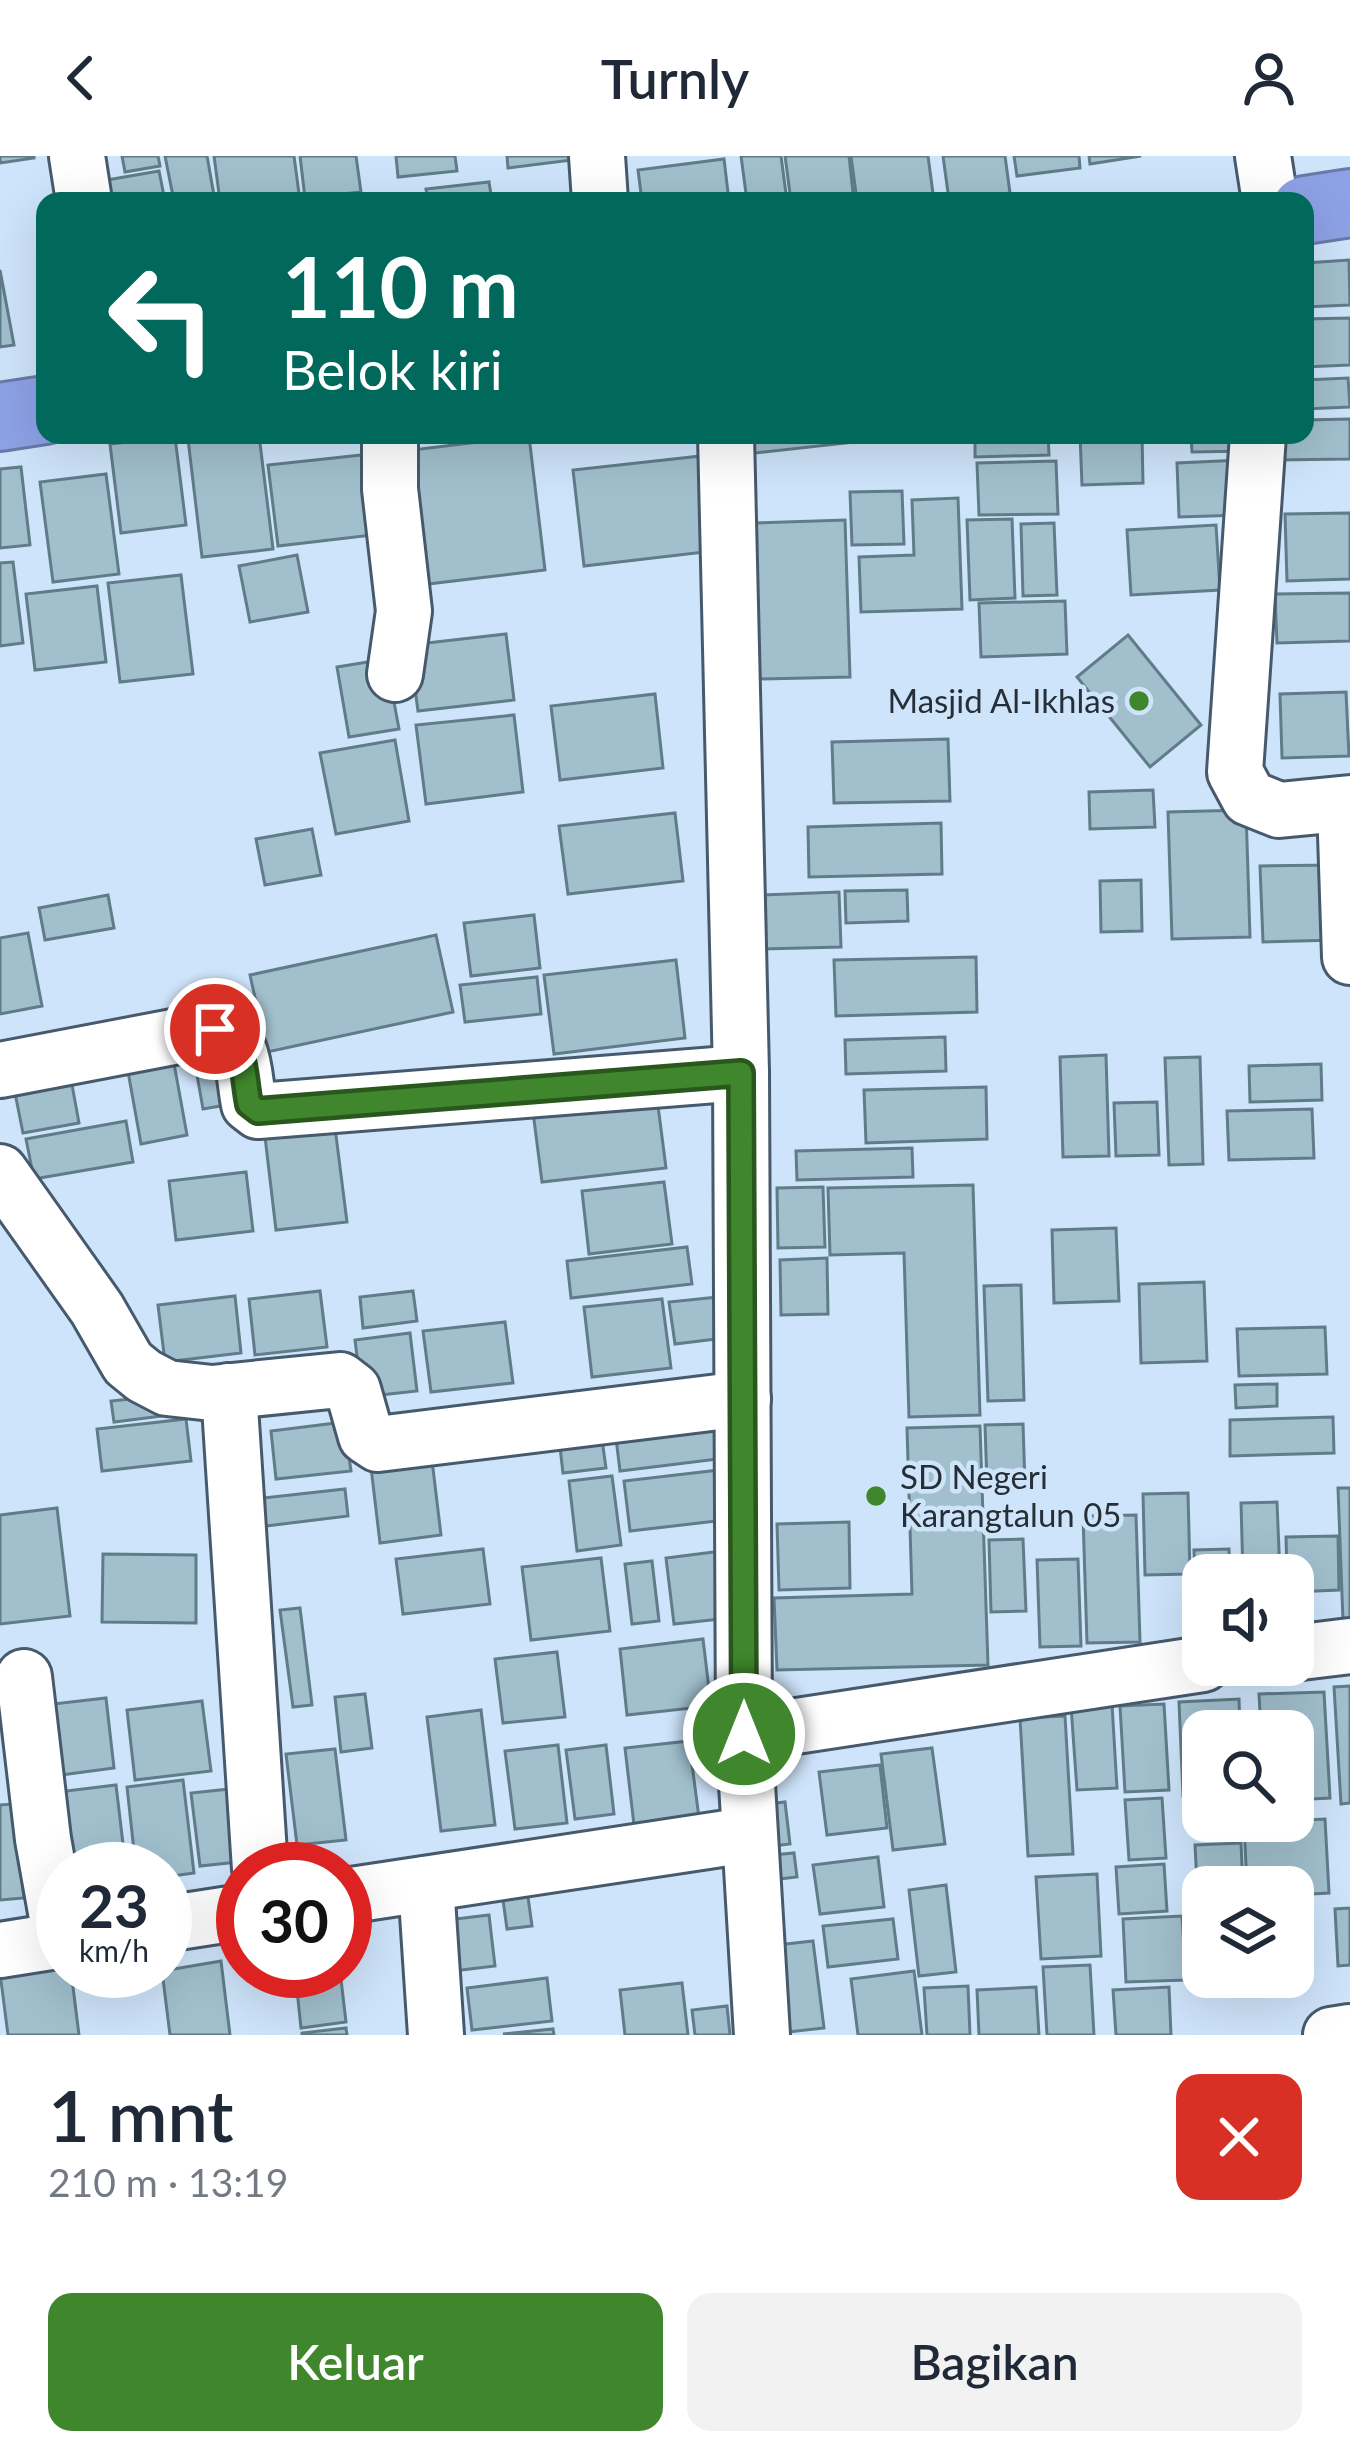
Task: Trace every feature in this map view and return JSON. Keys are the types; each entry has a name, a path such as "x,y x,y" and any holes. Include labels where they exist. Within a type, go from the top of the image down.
{"highway":[{"path":"1314,209 1350,203"},
{"path":"0,417 36,411"}],"street":[{"path":"77,156 82,192"},
{"path":"597,156 599,192"},
{"path":"1264,156 1269,192"},
{"path":"390,444 390,489 404,611 395,674"},
{"path":"726,444 741,1073 744,1734 762,2035"},
{"path":"1257,444 1235,772 1249,798 1279,810 1347,804 1350,957"},
{"path":"0,1070 215,1029 228,1033 237,1043 249,1104 258,1111 741,1073"},
{"path":"0,1172 98,1310 128,1363 167,1388 229,1391 340,1380 352,1390 366,1436 378,1444 743,1399"},
{"path":"229,1391 258,1842"},
{"path":"1314,1650 1350,1646"},
{"path":"744,1734 1182,1667"},
{"path":"24,1678 44,1842"},
{"path":"372,1892 747,1835"},
{"path":"426,1884 436,2035"},
{"path":"0,1949 36,1944"},
{"path":"1330,2035 1350,2032"}],"building":[{"path":"0,156 34,156 34,158 0,163"},
{"path":"122,156 158,156 160,166 125,172"},
{"path":"165,156 207,156 213,192 172,192"},
{"path":"214,156 294,156 299,192 219,192"},
{"path":"300,156 356,156 361,192 304,192"},
{"path":"396,156 455,156 457,171 398,177"},
{"path":"507,156 588,156 588,158 508,168"},
{"path":"741,156 781,156 786,192 746,192"},
{"path":"785,156 849,156 853,192 790,192"},
{"path":"851,156 928,156 933,192 856,192"},
{"path":"943,156 1005,156 1010,192 948,192"},
{"path":"1014,156 1079,156 1080,168 1017,176"},
{"path":"1089,156 1141,156 1090,164"},
{"path":"724,159 728,192 641,192 638,170"},
{"path":"159,171 163,192 109,192 107,180"},
{"path":"489,182 491,192 426,192"},
{"path":"1349,260 1350,305 1314,307 1314,262"},
{"path":"0,270 14,345 0,347"},
{"path":"1350,318 1350,365 1314,367 1314,319"},
{"path":"1348,378 1350,407 1314,409 1314,380"},
{"path":"1350,419 1350,459 1276,460 1276,444 1314,444 1314,420"},
{"path":"110,444 176,444 186,525 121,533"},
{"path":"189,444 260,444 273,549 202,557"},
{"path":"530,444 545,570 428,584 412,450"},
{"path":"744,444 837,444 745,454"},
{"path":"975,444 1048,444 1049,455 975,457"},
{"path":"1080,444 1142,444 1143,483 1082,485"},
{"path":"1192,444 1249,444 1249,451 1192,452"},
{"path":"371,454 381,534 278,546 268,465"},
{"path":"710,455 722,550 584,566 573,470"},
{"path":"1241,460 1242,515 1179,517 1177,463"},
{"path":"1056,461 1058,514 979,515 977,463"},
{"path":"21,467 30,545 0,548 0,469"},
{"path":"106,474 119,574 53,582 40,482"},
{"path":"902,491 904,544 852,545 850,492"},
{"path":"958,498 962,609 861,612 859,557 914,555 912,500"},
{"path":"1350,513 1350,579 1287,581 1285,514"},
{"path":"1012,519 1015,598 970,600 967,520"},
{"path":"845,520 850,677 758,679 753,523"},
{"path":"1054,523 1057,595 1023,596 1021,524"},
{"path":"1216,525 1220,590 1131,595 1127,530"},
{"path":"297,555 308,612 250,622 239,566"},
{"path":"13,562 23,643 0,646 0,563"},
{"path":"181,575 193,674 120,682 108,583"},
{"path":"97,586 106,662 35,670 26,594"},
{"path":"1350,593 1350,641 1277,643 1275,594"},
{"path":"1065,601 1067,654 981,657 979,603"},
{"path":"506,634 514,700 418,711 409,645"},
{"name":"Masjid Al-Ikhlas","path":"1128,635 1201,725 1150,767 1077,677"},
{"path":"386,659 399,729 349,737 337,667"},
{"path":"1346,692 1349,756 1282,758 1280,694"},
{"path":"655,694 663,768 560,780 551,706"},
{"path":"514,715 523,792 426,804 416,725"},
{"path":"948,739 950,801 834,803 832,742"},
{"path":"395,740 409,821 336,834 320,753"},
{"path":"1153,790 1155,827 1090,829 1089,792"},
{"path":"1246,810 1250,937 1172,939 1168,812"},
{"path":"675,813 683,881 568,894 559,826"},
{"path":"941,823 942,874 809,877 808,827"},
{"path":"312,829 321,875 265,885 256,839"},
{"path":"1335,865 1337,940 1263,942 1260,866"},
{"path":"1141,880 1142,931 1101,932 1100,881"},
{"path":"907,890 908,921 846,923 845,891"},
{"path":"839,892 841,947 763,949 762,895"},
{"path":"108,895 114,928 45,940 39,908"},
{"path":"534,915 540,968 471,976 464,923"},
{"path":"28,933 42,1006 0,1014 0,938"},
{"path":"436,935 453,1012 267,1052 250,975"},
{"path":"976,957 977,1012 836,1016 834,960"},
{"path":"676,960 685,1038 554,1054 544,975"},
{"path":"537,977 541,1014 465,1022 460,985"},
{"path":"945,1037 946,1071 846,1074 845,1040"},
{"path":"217,1054 226,1105 203,1109 194,1058"},
{"path":"1106,1055 1109,1156 1063,1157 1060,1057"},
{"path":"1200,1057 1203,1164 1169,1165 1165,1058"},
{"path":"173,1058 187,1135 141,1144 127,1066"},
{"path":"68,1063 79,1123 23,1133 11,1073"},
{"path":"1321,1064 1322,1100 1250,1102 1249,1066"},
{"path":"986,1087 987,1139 866,1143 864,1090"},
{"path":"657,1098 666,1168 542,1182 533,1112"},
{"path":"1157,1102 1159,1155 1116,1156 1114,1103"},
{"path":"1312,1109 1314,1158 1229,1160 1227,1111"},
{"path":"333,1112 347,1222 276,1230 263,1120"},
{"path":"126,1121 133,1162 34,1179 26,1139"},
{"path":"912,1148 913,1177 797,1180 796,1151"},
{"path":"246,1172 253,1231 176,1240 169,1181"},
{"path":"664,1182 672,1244 589,1254 582,1191"},
{"path":"973,1185 980,1415 909,1417 904,1253 830,1255 828,1188"},
{"path":"823,1187 825,1247 778,1248 777,1188"},
{"path":"1116,1228 1119,1301 1054,1303 1052,1230"},
{"path":"687,1247 692,1284 571,1298 567,1261"},
{"path":"827,1258 828,1314 781,1315 780,1260"},
{"path":"1204,1282 1207,1361 1141,1363 1139,1284"},
{"path":"1021,1285 1024,1400 988,1401 984,1286"},
{"path":"320,1291 327,1347 255,1355 249,1299"},
{"path":"413,1291 417,1321 363,1328 360,1297"},
{"path":"235,1296 241,1353 165,1362 158,1305"},
{"path":"728,1296 733,1337 675,1344 669,1302"},
{"path":"662,1299 671,1368 592,1377 584,1307"},
{"path":"505,1322 513,1383 431,1392 423,1331"},
{"path":"1325,1327 1327,1374 1239,1376 1237,1329"},
{"path":"410,1333 417,1391 362,1397 355,1340"},
{"path":"1277,1384 1277,1406 1236,1408 1235,1385"},
{"path":"168,1395 170,1415 114,1422 111,1401"},
{"path":"720,1410 726,1458 620,1471 614,1422"},
{"path":"1333,1417 1334,1453 1230,1456 1230,1420"},
{"path":"186,1419 191,1461 102,1471 97,1429"},
{"path":"344,1422 351,1471 276,1479 271,1431"},
{"path":"1023,1424 1025,1485 987,1485 985,1425"},
{"path":"600,1425 606,1468 563,1473 558,1430"},
{"path":"980,1426 988,1665 777,1670 774,1598 912,1594 907,1428"},
{"path":"431,1452 441,1535 380,1543 370,1459"},
{"path":"728,1469 734,1519 630,1531 624,1481"},
{"path":"612,1476 621,1545 577,1551 569,1481"},
{"path":"1338,1488 1350,1488 1350,1621 1343,1621"},
{"path":"345,1489 348,1516 266,1526 263,1498"},
{"path":"1188,1493 1190,1554 1182,1554 1182,1574 1145,1575 1143,1494"},
{"path":"1277,1502 1279,1554 1242,1554 1241,1503"},
{"path":"57,1508 70,1616 0,1624 0,1515"},
{"path":"1136,1515 1140,1642 1087,1643 1083,1516"},
{"path":"849,1522 850,1588 779,1590 777,1524"},
{"path":"1338,1536 1339,1590 1314,1591 1314,1554 1286,1554 1286,1537"},
{"path":"1023,1539 1026,1611 991,1612 989,1540"},
{"path":"483,1549 490,1604 403,1614 396,1559"},
{"path":"1229,1549 1229,1554 1194,1554 1194,1550"},
{"path":"722,1551 730,1618 674,1624 666,1558"},
{"path":"103,1554 196,1555 196,1623 102,1622"},
{"path":"601,1558 610,1631 531,1640 522,1567"},
{"path":"1078,1559 1081,1646 1040,1647 1037,1560"},
{"path":"652,1561 659,1621 632,1624 625,1564"},
{"path":"300,1608 312,1705 293,1707 280,1610"},
{"path":"703,1639 711,1706 627,1715 620,1649"},
{"path":"557,1652 565,1717 503,1723 495,1659"},
{"path":"1350,1686 1350,1803 1341,1804 1334,1687"},
{"path":"1324,1692 1330,1798 1314,1799 1314,1710 1260,1710 1259,1694"},
{"path":"365,1694 372,1748 341,1752 335,1697"},
{"path":"106,1698 114,1768 61,1775 53,1704"},
{"path":"1239,1699 1239,1710 1182,1710 1182,1772 1179,1702"},
{"path":"202,1701 211,1771 135,1780 127,1710"},
{"path":"1112,1704 1117,1788 1077,1790 1071,1706"},
{"path":"1164,1704 1169,1790 1125,1792 1120,1706"},
{"path":"481,1710 495,1825 441,1831 427,1717"},
{"path":"1065,1716 1073,1854 1028,1856 1020,1718"},
{"path":"689,1741 699,1818 634,1825 625,1748"},
{"path":"558,1745 567,1823 515,1829 505,1751"},
{"path":"606,1745 614,1814 575,1819 566,1750"},
{"path":"932,1748 945,1844 893,1850 881,1754"},
{"path":"335,1749 346,1840 297,1842 286,1754"},
{"path":"880,1765 887,1828 827,1835 819,1772"},
{"path":"183,1780 190,1842 133,1842 127,1787"},
{"path":"116,1785 123,1842 58,1842 50,1793"},
{"path":"239,1788 246,1842 216,1842 216,1864 200,1866 191,1793"},
{"path":"1162,1798 1166,1858 1129,1860 1125,1800"},
{"path":"785,1802 790,1844 755,1848 750,1806"},
{"path":"13,1804 24,1898 0,1900 0,1805"},
{"path":"1325,1819 1329,1893 1314,1894 1314,1866 1246,1866 1245,1842 1314,1842 1314,1820"},
{"path":"1241,1843 1242,1866 1196,1866 1195,1845"},
{"path":"794,1853 797,1877 754,1882 752,1857"},
{"path":"878,1857 884,1907 820,1914 813,1865"},
{"path":"1164,1864 1167,1911 1119,1914 1116,1867"},
{"path":"1097,1874 1101,1956 1041,1959 1036,1877"},
{"path":"946,1885 956,1972 919,1976 909,1890"},
{"path":"528,1897 532,1926 507,1929 503,1900"},
{"path":"1350,1908 1350,1965 1338,1966 1335,1909"},
{"path":"489,1915 495,1966 453,1971 447,1920"},
{"path":"1182,1916 1182,1980 1126,1982 1123,1919"},
{"path":"893,1919 898,1959 828,1967 823,1926"},
{"path":"813,1941 824,2028 779,2033 768,1946"},
{"path":"216,1962 216,1998 226,1998 230,2035 170,2035 165,1998 192,1998 192,1966"},
{"path":"1090,1965 1094,2035 1047,2035 1043,1967"},
{"path":"36,1969 36,1998 74,1998 79,2035 8,2035 0,1973"},
{"path":"914,1971 922,2035 858,2035 851,1979"},
{"path":"547,1978 552,2021 472,2030 467,1988"},
{"path":"682,1983 688,2035 625,2035 620,1990"},
{"path":"968,1986 970,2035 927,2035 924,1988"},
{"path":"1036,1987 1039,2035 979,2035 977,1990"},
{"path":"1169,1987 1171,2035 1116,2035 1113,1990"},
{"path":"298,1998 343,1998 346,2022 301,2028"},
{"path":"727,2006 730,2035 695,2035 692,2010"},
{"path":"346,2028 347,2035 302,2035 302,2033"},
{"path":"553,2029 554,2035 503,2034"}],"place":[{"name":"Masjid Al-Ikhlas","path":"1139,701"},
{"name":"SD Negeri Karangtalun 05","path":"876,1496"}],"route":[{"path":"215,1029 228,1033 237,1043 249,1104 258,1111 741,1073 744,1734"}]}
